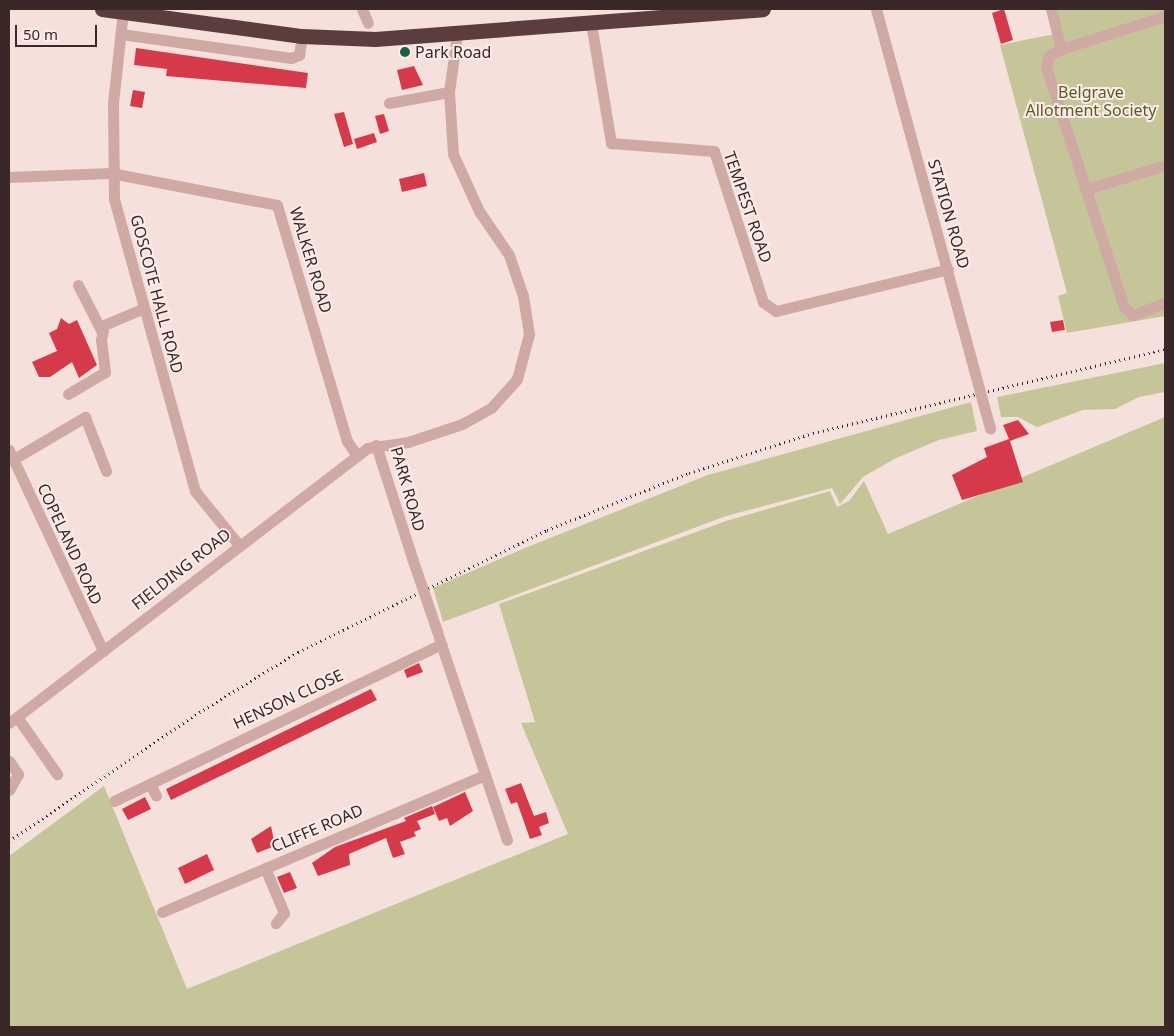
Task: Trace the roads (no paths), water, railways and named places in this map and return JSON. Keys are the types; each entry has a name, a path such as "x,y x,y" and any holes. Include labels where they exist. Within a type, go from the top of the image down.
{"highway":[{"path":"102,9 302,36 395,39 763,9"}],"street":[{"path":"362,9 368,23"},
{"name":"STATION ROAD","path":"876,9 991,432"},
{"path":"1051,9 1061,49"},
{"name":"GOSCOTE HALL ROAD","path":"123,12 111,173 144,308 195,491 238,544"},
{"path":"1165,16 1061,49 1049,55 1046,67 1128,312 1140,314 1165,303"},
{"name":"TEMPEST ROAD","path":"591,23 611,143 714,151 763,302 776,311 948,269"},
{"path":"121,34 292,58 299,55 302,36"},
{"name":"PARK ROAD","path":"457,34 449,92 448,124 462,180 509,255 523,296 529,334 526,358 518,379 490,408 462,424 408,442 376,445 507,840"},
{"path":"389,103 449,92"},
{"path":"1087,189 1165,165"},
{"path":"9,176 111,173"},
{"name":"WALKER ROAD","path":"111,173 277,205 347,440 357,456"},
{"path":"68,394 105,372 101,330 78,285"},
{"path":"101,330 111,320 144,308"},
{"path":"10,455 85,417 106,470"},
{"name":"FIELDING ROAD","path":"13,720 238,544 357,456 376,445"},
{"name":"COPELAND ROAD","path":"10,455 103,651"},
{"name":"HENSON CLOSE","path":"114,801 439,639"},
{"path":"13,720 58,774"},
{"path":"9,761 18,774 9,790"},
{"name":"CLIFFE ROAD","path":"162,912 485,775"},
{"path":"150,784 156,796"},
{"path":"265,868 284,913 276,923"}],"railway":[{"path":"9,841 195,715 298,652 547,530 689,473 813,433 1165,349"}],"place":[{"name":"Park Road","path":"405,52"}],"park label":[{"name":"Belgrave Allotment Society","path":"1091,101"}]}
